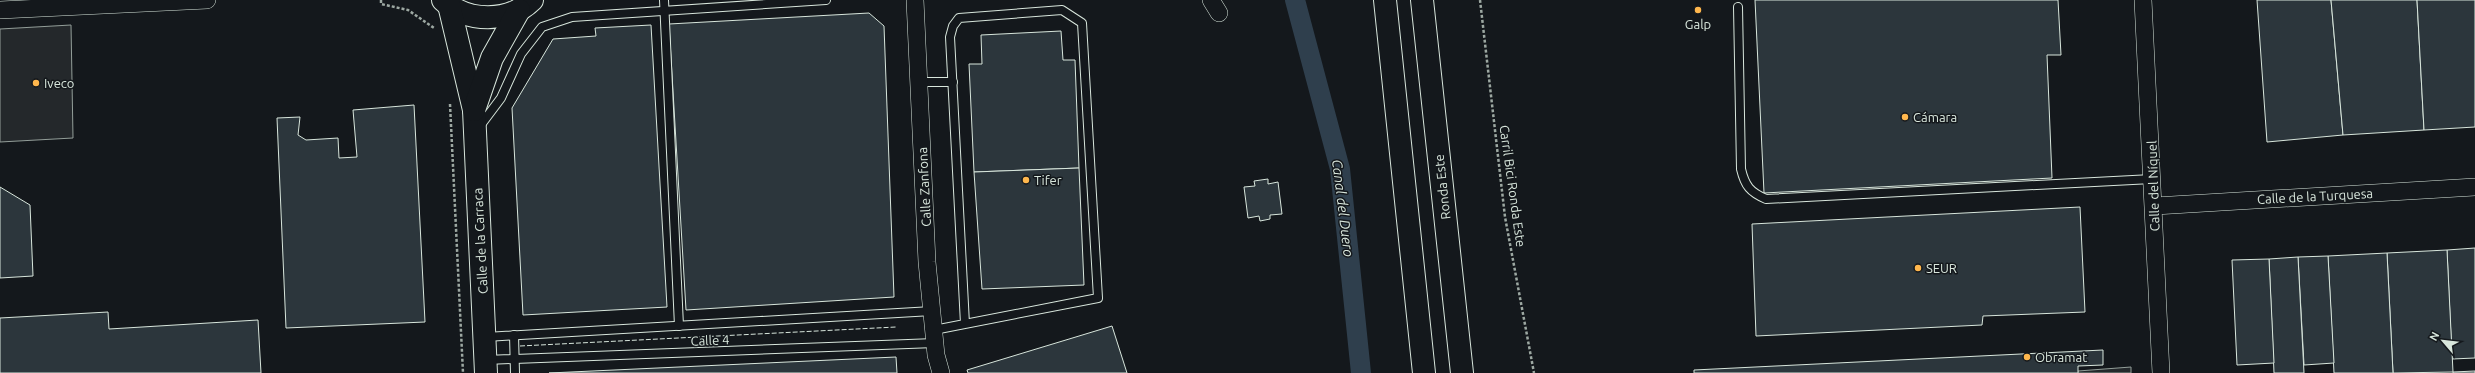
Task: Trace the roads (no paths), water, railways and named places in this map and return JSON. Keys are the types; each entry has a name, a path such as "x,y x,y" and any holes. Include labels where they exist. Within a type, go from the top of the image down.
{"main road":[{"path":"1377,0 1388,25"},
{"path":"1385,0 1424,373"},
{"name":"Ronda Este","path":"1422,0 1462,373"},
{"path":"1426,34 1433,0"},
{"path":"446,3 467,14 485,18 503,16 526,5"},
{"name":"Calle de la Carraca","path":"446,3 474,110 486,367"},
{"name":"Calle de la Carraca","path":"474,110 492,58 526,5"}],"street":[{"path":"0,10 207,0"},
{"name":"Calle Zanfona","path":"915,0 927,262 934,336 941,373"},
{"name":"Calle del Níquel","path":"2143,0 2155,206 2161,373"},
{"name":"Calle de la Turquesa","path":"2155,206 2475,187"}],"lane":[{"path":"664,0 679,326"},
{"path":"475,131 501,98 520,54 542,27 572,17 826,0"},
{"path":"1738,7 1741,169 1744,184 1753,194 1766,199 2153,179"},
{"name":"Calle 4","path":"486,367 515,359 934,336 965,324 1098,298 1082,23 1062,10 959,18 953,26 950,38 953,82"},
{"path":"919,82 953,82 965,324"},
{"path":"485,337 932,311"},
{"path":"514,335 515,373"}],"waterway":[{"name":"Canal del Duero","path":"1295,0 1340,169 1361,373"}],"place":[{"name":"Galp","path":"1698,10"},
{"name":"Iveco","path":"36,83"},
{"name":"Cámara","path":"1905,117"},
{"name":"Tifer","path":"1026,180"},
{"name":"SEUR","path":"1918,268"},
{"name":"Obramat","path":"2027,357"}]}
